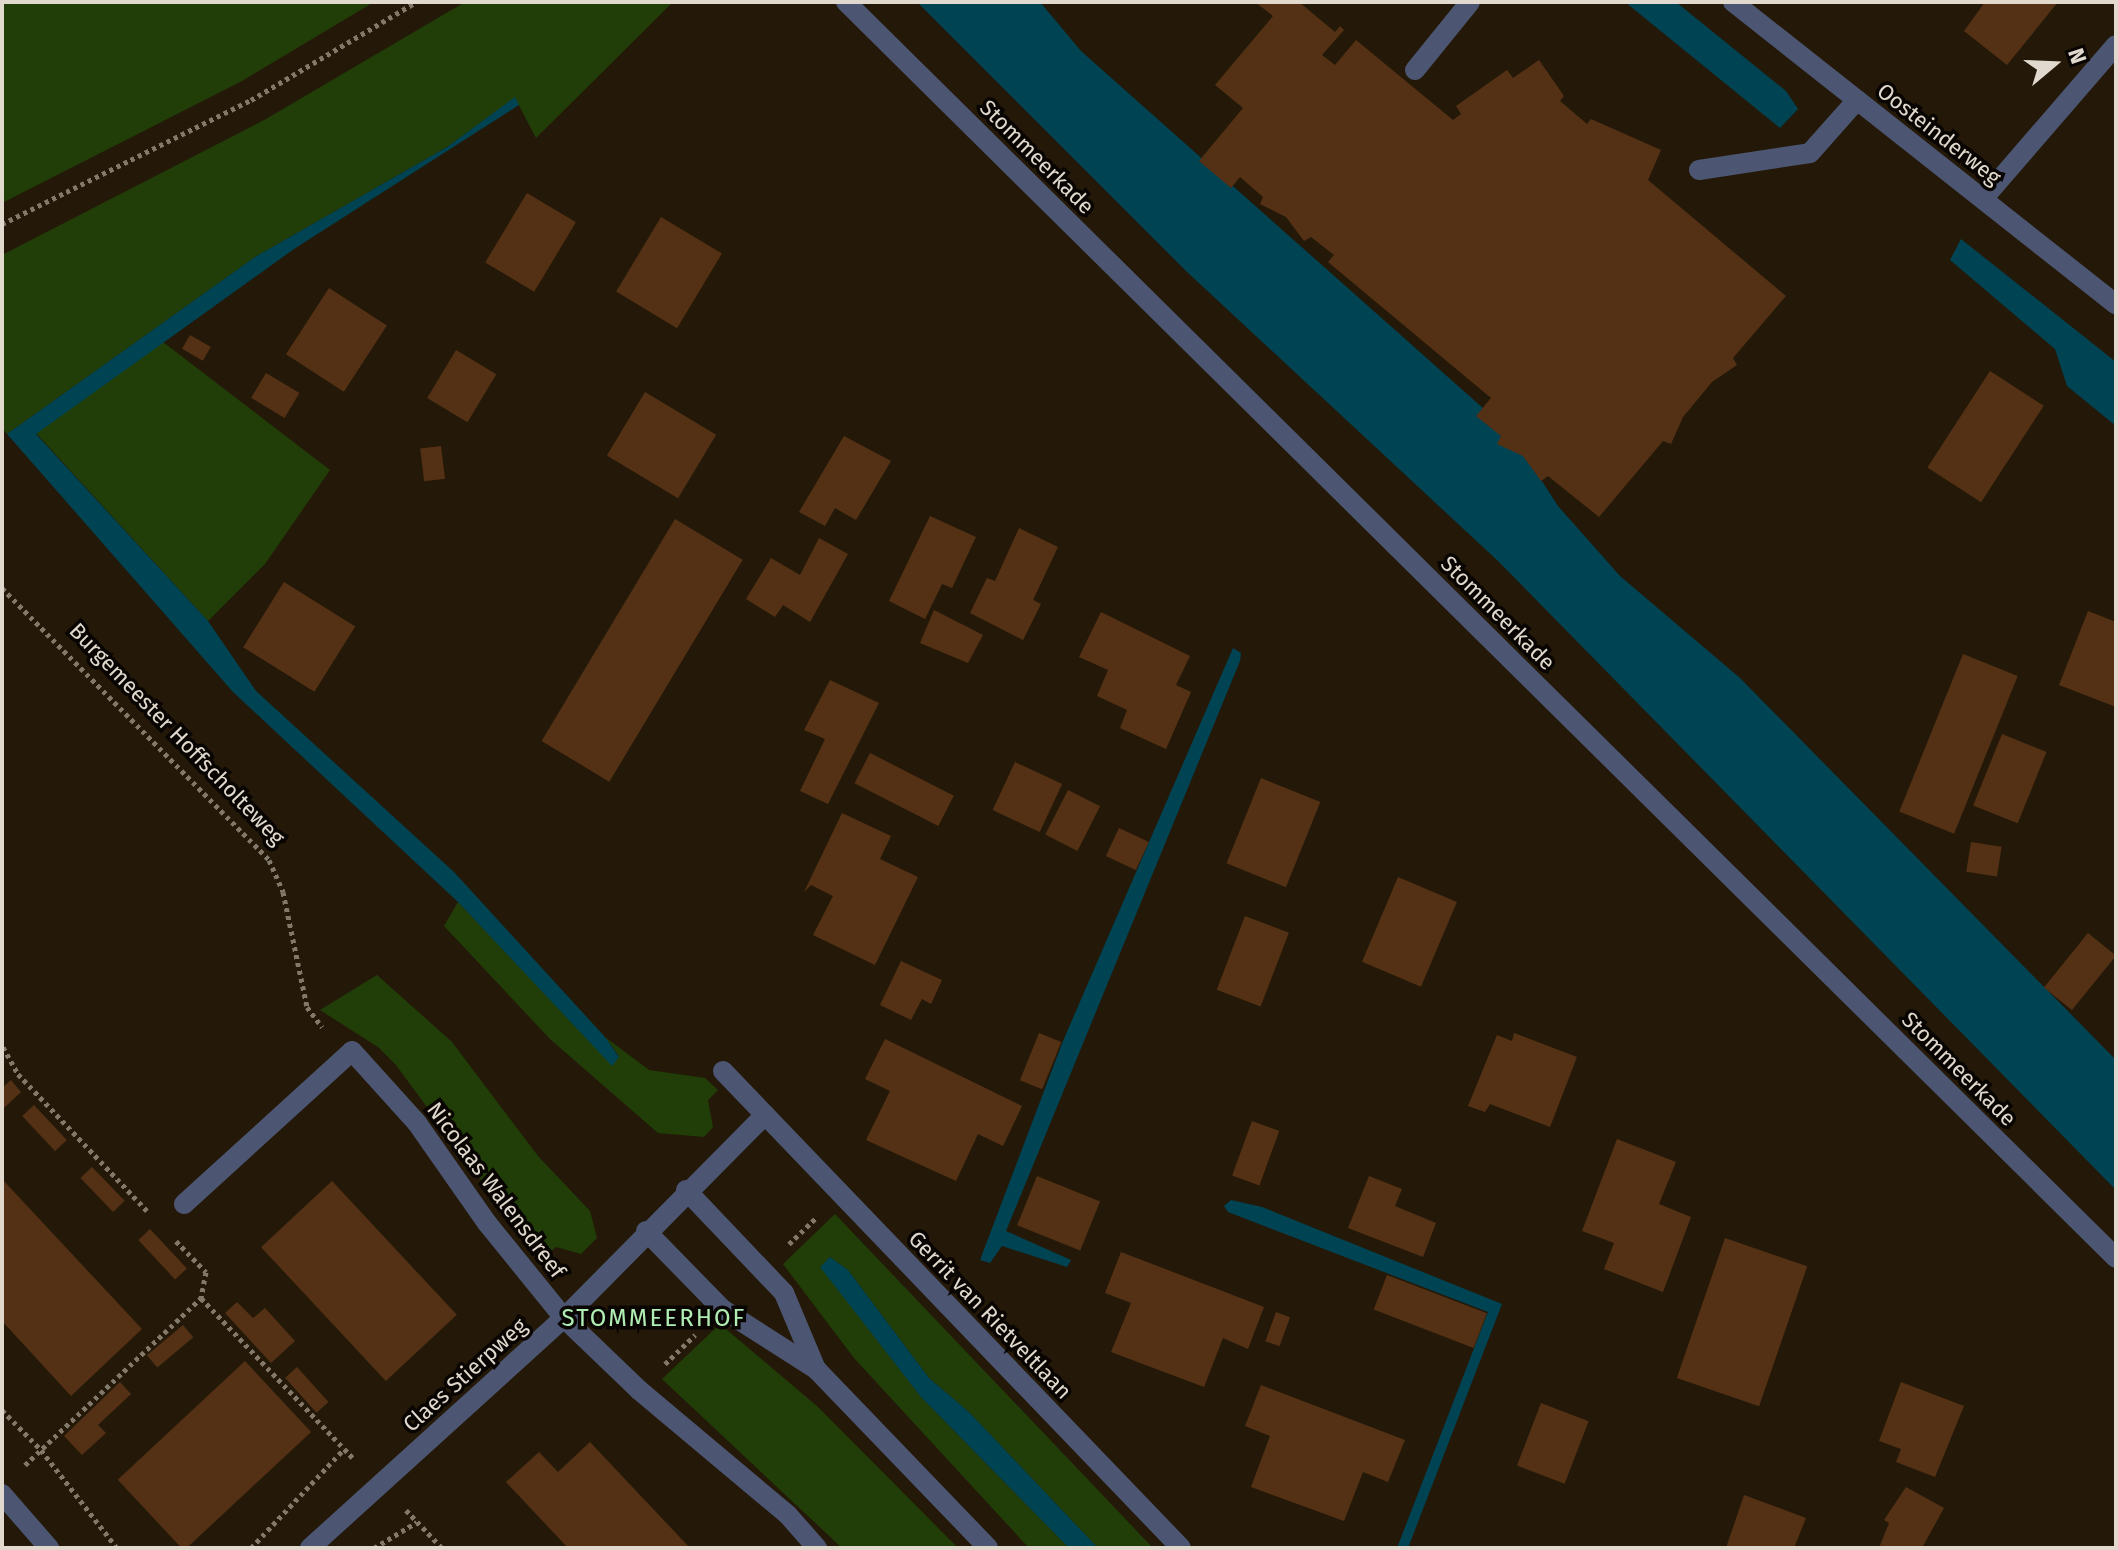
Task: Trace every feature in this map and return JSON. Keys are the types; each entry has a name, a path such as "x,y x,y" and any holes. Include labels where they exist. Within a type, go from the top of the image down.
{"street":[{"name":"Stommeerkade","path":"846,2 2116,1258"},
{"path":"1415,70 1470,2"},
{"name":"Oosteinderweg","path":"1733,2 2116,304"},
{"path":"1983,199 2116,45"},
{"path":"1699,170 1810,153 1857,100"},
{"path":"184,1204 352,1051"},
{"name":"Nicolaas Walensdreef","path":"352,1051 417,1123 487,1223 564,1318 639,1390 788,1515 817,1548"},
{"name":"Gerrit van Rietveltlaan","path":"723,1071 1181,1548"},
{"path":"765,1115 686,1190 784,1293 816,1369"},
{"name":"Claes Stierpweg","path":"310,1548 564,1318 686,1190"},
{"path":"646,1231 722,1309 816,1369 988,1548"},
{"path":"2,1494 49,1548"}],"path":[{"path":"2,224 251,100 416,2"},
{"name":"Burgemeester Hoffscholteweg","path":"2,588 269,860 283,892 307,1007 326,1033 352,1051"},
{"path":"3,1047 18,1074 149,1213"},
{"path":"21,1468 201,1298 206,1272 169,1234"},
{"path":"201,1298 442,1548"},
{"path":"2,1410 41,1450 117,1548"},
{"path":"251,1548 344,1449"},
{"path":"374,1548 417,1522"}],"green space":[{"path":"2,2 374,2 242,81 2,203"},
{"path":"465,2 673,2 536,138 515,98 447,147 255,257 7,434 2,428 2,255 266,119"},
{"path":"163,342 330,470 265,564 208,621 36,433"},
{"path":"458,902 612,1065 619,1056 605,1037 649,1070 705,1078 718,1090 708,1100 713,1127 704,1137 658,1133 550,1039 444,926"},
{"path":"377,975 452,1042 538,1156 590,1211 597,1238 581,1254 556,1247 545,1257 505,1213 396,1065 378,1047 320,1010"},
{"path":"835,1214 1153,1548 1098,1548 969,1412 929,1378 848,1270 830,1257 821,1267 921,1397 1069,1548 1029,1548 854,1358 783,1264"},
{"path":"720,1324 818,1407 958,1548 842,1548 662,1379"}],"water":[{"path":"917,2 1040,2 1081,51 1511,433 1558,506 1620,576 1740,678 2116,1060 2116,1190 1498,561 1186,271"},
{"path":"1625,2 1676,2 1786,91 1798,109 1780,128"},
{"path":"515,97 519,105 294,249 36,434 208,621 256,691 454,872 605,1037 619,1057 612,1066 458,902 233,692 7,434 255,257 447,147"},
{"path":"1961,239 2116,362 2116,426 2067,386 2055,349 1950,260"},
{"path":"1233,648 1241,653 1240,661 1006,1231 1071,1260 1067,1267 1002,1246 990,1263 980,1260 1063,1041"},
{"path":"1231,1200 1262,1207 1502,1304 1408,1548 1397,1548 1488,1312 1228,1212 1224,1206"},
{"path":"830,1257 848,1270 929,1378 969,1412 1098,1548 1069,1548 921,1397 820,1267"}],"building":[{"path":"1255,2 1299,2 1335,32 1340,26 1344,30 1322,55 1335,65 1356,40 1453,120 1461,114 1456,106 1507,70 1513,78 1539,60 1564,96 1560,101 1587,124 1591,119 1661,150 1648,180 1786,296 1733,358 1737,365 1712,382 1683,417 1671,444 1663,441 1599,517 1548,476 1541,481 1523,456 1497,444 1501,436 1476,416 1491,398 1328,262 1334,255 1311,237 1304,241 1286,217 1260,204 1263,197 1240,177 1231,188 1199,161 1243,108 1215,85 1273,16"},
{"path":"1985,2 2058,2 2007,65 1964,31"},
{"path":"527,193 576,222 534,292 485,262"},
{"path":"661,217 722,254 677,328 616,292"},
{"path":"329,288 387,326 344,392 286,354"},
{"path":"190,335 211,347 203,361 182,349"},
{"path":"456,350 496,374 467,422 427,398"},
{"path":"1990,371 2044,406 1981,502 1927,467"},
{"path":"266,373 299,393 284,418 251,398"},
{"path":"645,392 716,435 678,498 607,455"},
{"path":"844,436 891,461 856,520 835,508 825,526 799,512"},
{"path":"441,446 445,479 424,481 420,449"},
{"path":"930,516 976,537 952,588 942,584 925,619 889,601"},
{"path":"675,519 743,560 609,782 542,741"},
{"path":"1019,528 1058,547 1033,600 1041,604 1023,640 970,613 987,578 995,581"},
{"path":"819,538 848,554 810,622 783,605 775,617 746,599 771,558 800,575"},
{"path":"284,582 355,627 314,692 243,647"},
{"path":"934,610 983,635 968,663 920,643"},
{"path":"2088,611 2116,622 2116,707 2059,685"},
{"path":"1101,612 1190,656 1176,685 1191,692 1166,749 1120,728 1127,710 1097,696 1108,670 1079,657"},
{"path":"1963,654 2018,676 1954,834 1899,812"},
{"path":"830,680 879,703 828,804 800,791 825,739 804,730"},
{"path":"2002,734 2047,752 2018,823 1973,805"},
{"path":"870,753 954,796 938,826 855,783"},
{"path":"1015,762 1062,784 1040,832 993,810"},
{"path":"1261,778 1320,802 1286,887 1227,863"},
{"path":"1068,790 1100,806 1077,851 1045,835"},
{"path":"842,813 891,836 880,859 918,877 875,965 813,935 833,896 811,885 804,892"},
{"path":"1119,828 1149,842 1136,870 1106,856"},
{"path":"1971,842 2002,847 1997,876 1966,872"},
{"path":"1398,877 1457,902 1421,987 1362,962"},
{"path":"1245,916 1289,933 1261,1007 1217,990"},
{"path":"2088,933 2116,956 2072,1010 2044,987"},
{"path":"901,961 942,980 931,1004 922,999 911,1020 880,1005"},
{"path":"1039,1033 1061,1042 1042,1089 1020,1080"},
{"path":"1514,1033 1577,1057 1550,1127 1490,1104 1485,1112 1468,1106 1497,1035 1512,1041"},
{"path":"885,1039 1022,1106 1003,1146 978,1134 956,1181 866,1140 890,1091 865,1079"},
{"path":"11,1080 21,1092 4,1108 2,1088"},
{"path":"34,1105 67,1140 55,1151 22,1116"},
{"path":"1252,1121 1279,1131 1259,1185 1232,1176"},
{"path":"1617,1139 1676,1162 1659,1204 1691,1217 1663,1292 1604,1269 1614,1243 1582,1231"},
{"path":"92,1167 125,1201 113,1212 80,1178"},
{"path":"1037,1176 1100,1201 1080,1251 1017,1225"},
{"path":"1369,1176 1402,1189 1395,1206 1436,1223 1423,1257 1348,1228"},
{"path":"2,1179 142,1329 71,1396 2,1321"},
{"path":"332,1181 457,1315 386,1381 261,1247"},
{"path":"150,1229 187,1268 175,1279 138,1240"},
{"path":"1725,1238 1807,1266 1759,1406 1677,1378"},
{"path":"1121,1252 1264,1307 1248,1349 1223,1338 1204,1387 1111,1352 1131,1303 1105,1293"},
{"path":"1387,1275 1487,1313 1474,1348 1374,1310"},
{"path":"237,1302 253,1318 265,1308 295,1341 271,1363 225,1313"},
{"path":"1276,1312 1290,1317 1279,1346 1265,1341"},
{"path":"183,1325 193,1337 157,1367 147,1355"},
{"path":"245,1361 311,1432 187,1548 181,1548 118,1480"},
{"path":"297,1367 328,1402 317,1413 285,1378"},
{"path":"120,1382 131,1394 98,1425 106,1433 82,1455 64,1436"},
{"path":"1901,1382 1964,1406 1935,1477 1896,1462 1901,1449 1879,1441"},
{"path":"1261,1385 1405,1440 1388,1482 1363,1472 1344,1521 1251,1487 1270,1436 1245,1426"},
{"path":"1541,1403 1589,1421 1565,1484 1517,1466"},
{"path":"590,1442 690,1548 568,1548 506,1482 539,1452 558,1472"},
{"path":"1906,1487 1944,1508 1922,1548 1879,1548 1889,1523 1884,1520"},
{"path":"1744,1495 1806,1518 1794,1548 1726,1548"}],"district":[{"name":"STOMMEERHOF","path":"654,1319"}]}
